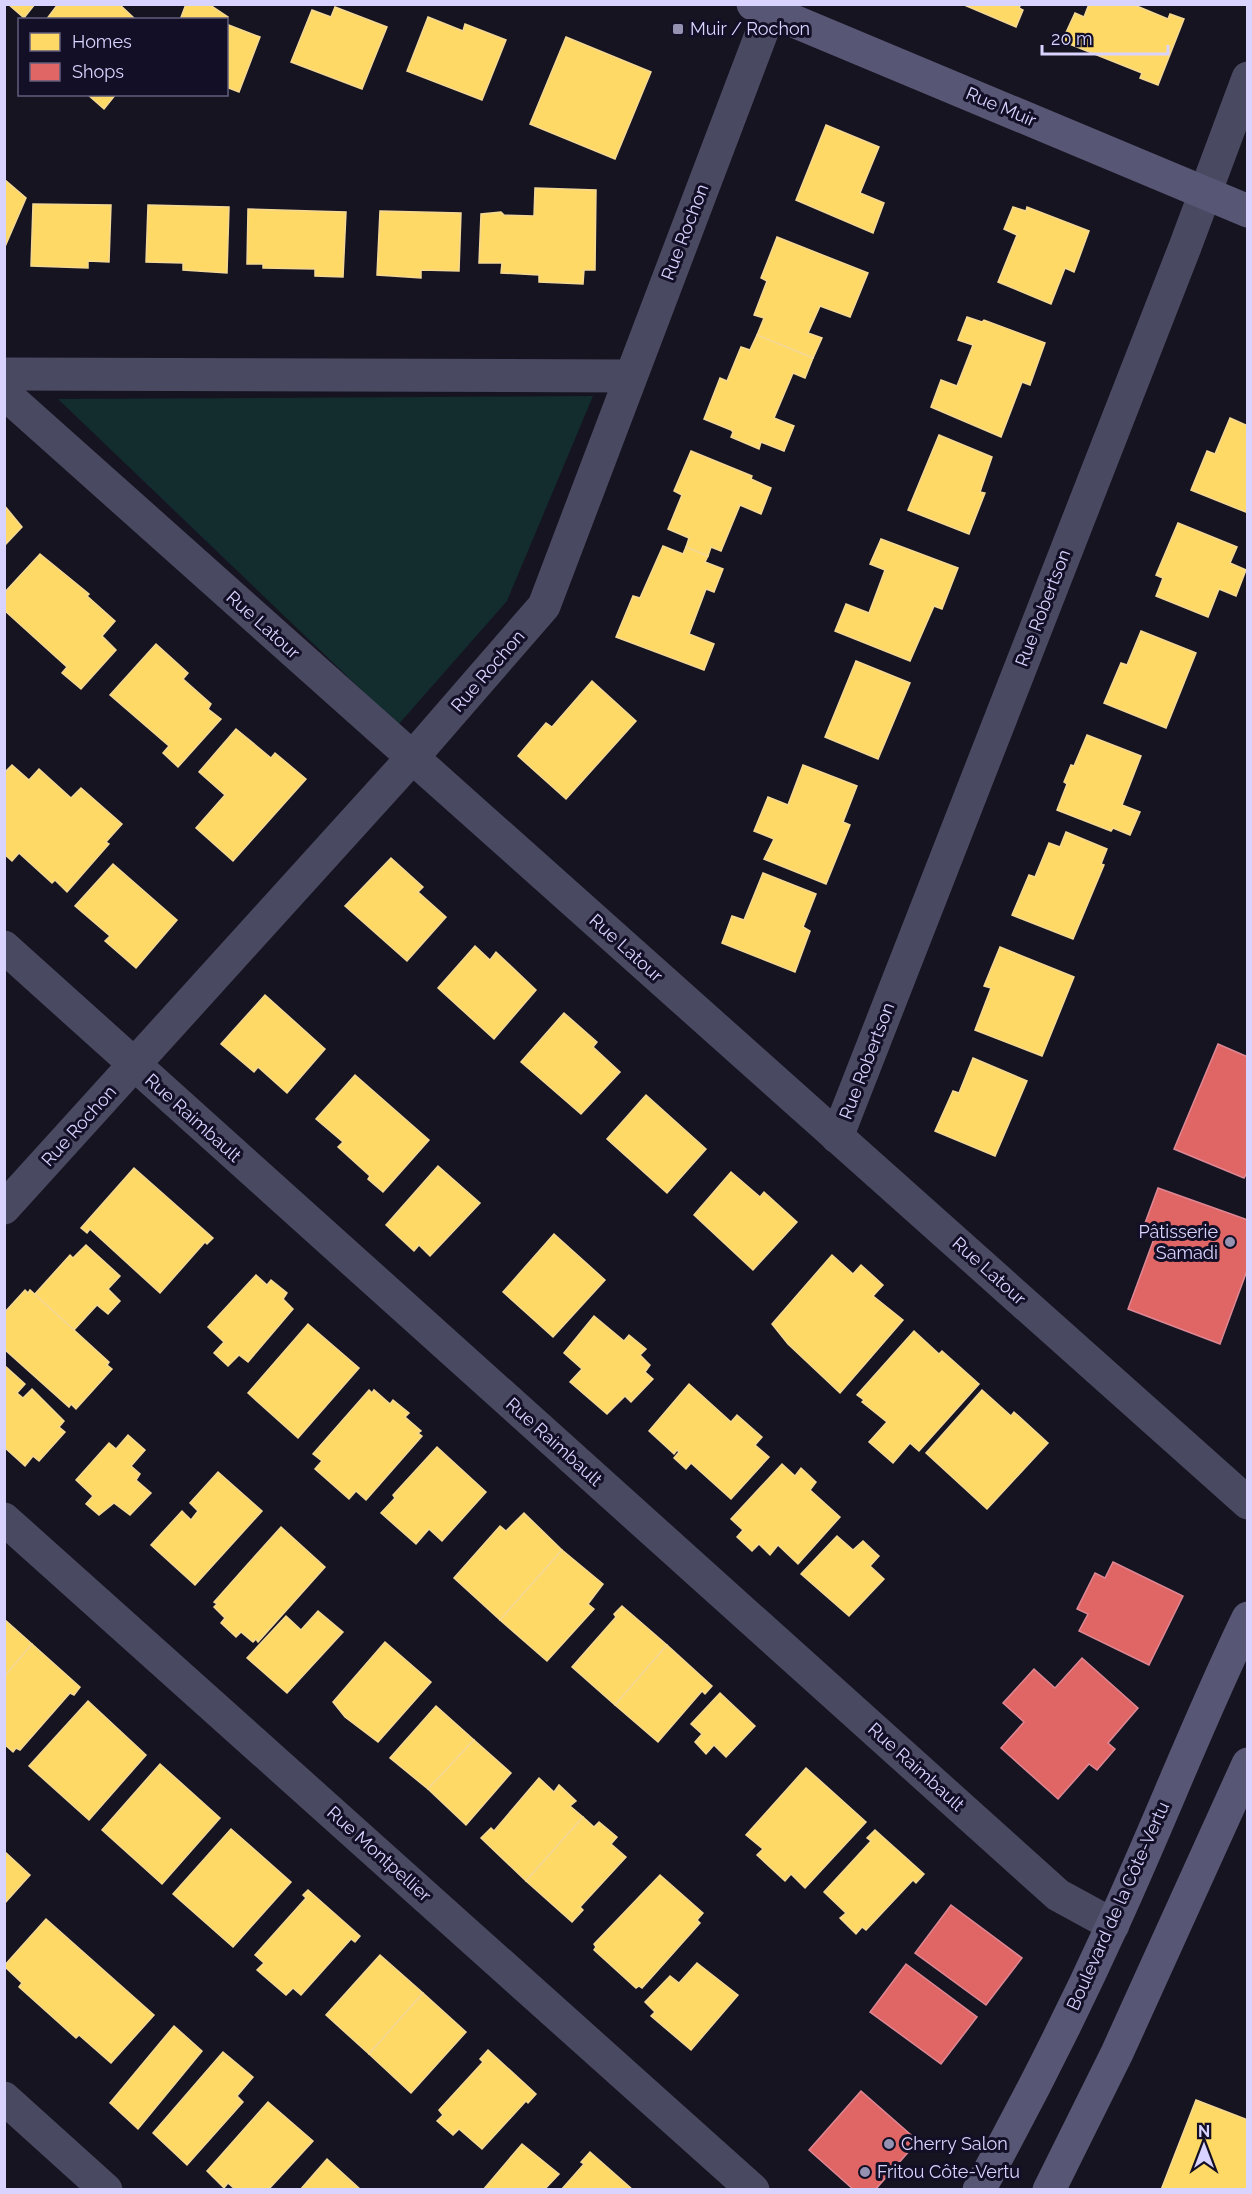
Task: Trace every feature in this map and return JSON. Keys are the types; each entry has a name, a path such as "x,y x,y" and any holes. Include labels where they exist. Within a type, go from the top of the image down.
{"main road":[{"name":"Rue Muir","path":"762,8 1248,211"},
{"name":"Boulevard de la Côte-Vertu","path":"979,2190 1047,2065 1113,1925 1203,1710 1248,1618"},
{"path":"1049,2190 1117,2053 1248,1764"}],"street":[{"name":"Rue Rochon","path":"4,1208 412,758 544,606 630,376 762,8"},
{"name":"Rue Robertson","path":"837,1137 1248,78"},
{"path":"4,374 630,376"},
{"name":"Rue Latour","path":"4,393 1248,1503"},
{"name":"Rue Raimbault","path":"4,947 1058,1894 1113,1925"},
{"name":"Rue Montpellier","path":"4,1519 753,2190"},
{"path":"4,2098 106,2190"}],"green space":[{"path":"593,396 507,601 398,725 58,399"}],"building: Homes":[{"path":"8,4 35,4 24,18"},
{"path":"58,4 119,4 134,18 48,18"},
{"path":"186,4 210,5 228,17 228,18 181,18"},
{"path":"962,4 1021,4 1019,8 1023,10 1016,27"},
{"path":"1089,4 1132,4 1168,19 1170,14 1184,19 1158,85 1140,78 1142,73 1062,41 1075,13 1084,17"},
{"path":"335,7 387,27 362,89 291,62 312,10 331,17"},
{"path":"428,17 463,31 465,24 506,40 482,100 407,71"},
{"path":"228,25 260,37 239,92 228,88"},
{"path":"566,37 651,72 615,159 530,124"},
{"path":"89,96 114,96 104,109"},
{"path":"826,125 879,147 860,193 884,203 873,233 796,200"},
{"path":"4,179 26,198 4,249"},
{"path":"535,188 596,190 595,270 584,270 583,284 539,282 539,275 501,273 502,263 479,263 481,214 501,212 504,215 534,216"},
{"path":"33,204 111,205 109,262 88,261 88,268 31,266"},
{"path":"148,205 229,207 227,273 183,270 183,263 146,262"},
{"path":"1013,207 1026,211 1027,207 1089,231 1074,272 1065,268 1051,304 998,282 1017,235 1004,229"},
{"path":"248,209 346,212 343,277 315,276 315,269 263,268 263,264 247,264"},
{"path":"380,211 461,213 459,271 421,270 421,278 377,275"},
{"path":"777,237 868,273 850,317 820,306 808,333 822,338 813,358 757,335 764,318 754,315 767,281 761,278"},
{"path":"967,317 982,322 984,320 1045,343 1030,385 1022,382 1001,437 931,407 941,380 957,386 973,345 958,340"},
{"path":"757,335 813,358 805,378 793,373 774,418 794,426 784,451 761,442 759,449 731,437 733,432 731,430 704,419 720,378 727,381 741,347 750,350"},
{"path":"1230,418 1248,426 1248,513 1191,490 1207,451 1215,454"},
{"path":"939,435 992,457 980,492 985,493 969,534 908,510"},
{"path":"691,451 752,476 751,479 771,488 761,514 740,505 721,551 711,547 708,556 686,547 689,538 668,529 682,495 674,491"},
{"path":"4,505 22,527 4,546"},
{"path":"1178,523 1237,547 1230,563 1246,570 1236,596 1219,589 1208,617 1156,596 1163,578 1156,575"},
{"path":"881,539 958,568 942,609 934,606 910,661 835,631 846,604 869,613 885,570 870,564"},
{"path":"663,546 683,554 686,547 708,556 705,562 723,569 714,592 706,589 689,634 714,644 704,670 616,637 633,596 640,598"},
{"path":"40,554 89,594 87,596 115,621 102,636 116,650 81,689 62,673 67,667 4,610 4,593"},
{"path":"1141,631 1196,653 1166,728 1104,703 1121,663 1127,665"},
{"path":"156,644 188,673 183,679 211,704 208,709 221,719 178,767 163,753 169,746 110,695"},
{"path":"856,661 910,683 878,759 825,737"},
{"path":"592,681 636,721 566,799 518,756 546,723 552,727"},
{"path":"236,729 271,758 275,753 306,779 233,861 196,828 225,795 199,772"},
{"path":"1087,735 1141,756 1122,805 1140,812 1130,835 1113,828 1111,831 1057,810 1067,784 1064,782 1071,765 1074,766"},
{"path":"12,765 29,780 39,769 71,798 81,788 122,824 106,842 109,844 67,892 55,880 52,883 19,853 12,861 4,854 4,773"},
{"path":"803,765 857,786 843,822 850,825 826,884 764,859 774,839 754,831 768,797 788,805"},
{"path":"1066,832 1107,849 1101,864 1104,865 1073,939 1012,915 1029,875 1035,877 1049,843 1060,847"},
{"path":"391,858 423,887 418,892 446,917 407,961 345,906"},
{"path":"113,864 177,920 136,968 105,941 110,936 75,906"},
{"path":"763,873 816,894 803,927 810,931 795,972 722,943 732,916 744,920"},
{"path":"475,946 490,960 496,952 536,990 494,1039 438,988"},
{"path":"1000,947 1074,977 1042,1056 975,1030 991,988 984,986"},
{"path":"265,995 325,1049 287,1093 258,1067 254,1072 221,1044"},
{"path":"564,1013 597,1042 593,1047 620,1072 581,1114 521,1062"},
{"path":"973,1058 1027,1081 995,1156 935,1131 953,1091 959,1093"},
{"path":"355,1075 429,1140 383,1192 368,1179 370,1176 338,1147 343,1142 316,1119"},
{"path":"646,1095 706,1149 667,1193 607,1139"},
{"path":"438,1166 480,1203 430,1256 419,1245 414,1251 386,1225"},
{"path":"134,1168 213,1238 207,1244 205,1242 160,1293 90,1229 87,1233 81,1228"},
{"path":"731,1172 760,1197 764,1192 797,1222 753,1270 694,1215"},
{"path":"554,1234 605,1280 553,1337 503,1292"},
{"path":"86,1245 120,1276 108,1289 120,1301 108,1314 97,1305 74,1330 34,1295 70,1255 73,1258"},
{"path":"832,1255 853,1274 861,1265 883,1285 873,1296 903,1320 840,1393 788,1344 772,1324"},
{"path":"256,1275 267,1285 271,1280 287,1293 283,1299 293,1309 248,1362 239,1355 228,1366 214,1353 224,1342 208,1327"},
{"path":"25,1290 28,1293 30,1290 109,1362 107,1365 112,1369 76,1409 71,1404 69,1407 4,1349 4,1313"},
{"path":"594,1316 624,1341 629,1335 646,1349 640,1355 650,1365 645,1372 653,1379 631,1402 625,1396 607,1414 570,1382 582,1369 564,1353"},
{"path":"308,1324 359,1368 298,1438 248,1393"},
{"path":"914,1331 939,1354 942,1351 979,1384 919,1451 910,1443 893,1463 869,1442 887,1422 862,1402 864,1400 857,1395"},
{"path":"4,1365 25,1384 17,1393 23,1398 32,1389 64,1421 59,1427 65,1432 39,1461 33,1456 25,1466 4,1447"},
{"path":"689,1384 731,1422 737,1415 762,1437 755,1445 769,1457 731,1499 691,1463 686,1469 674,1458 679,1452 677,1450 674,1454 649,1431"},
{"path":"369,1390 372,1393 374,1390 390,1404 393,1400 409,1413 405,1417 421,1431 418,1433 422,1436 366,1500 356,1491 349,1499 315,1469 322,1461 313,1454"},
{"path":"982,1390 1011,1416 1014,1412 1048,1443 987,1509 926,1453"},
{"path":"128,1435 145,1450 131,1466 140,1474 136,1480 151,1493 130,1515 114,1503 99,1515 86,1504 93,1496 76,1480 109,1443 116,1449"},
{"path":"437,1447 486,1492 442,1541 429,1529 416,1544 381,1513 395,1498 393,1495"},
{"path":"782,1464 795,1476 801,1468 816,1482 810,1490 840,1517 798,1564 778,1545 770,1555 759,1544 752,1551 737,1537 743,1530 731,1519"},
{"path":"218,1472 262,1511 195,1585 151,1545 182,1511 191,1520 198,1511 190,1503"},
{"path":"524,1513 562,1550 500,1620 454,1578 500,1526 506,1531"},
{"path":"281,1527 325,1567 258,1642 256,1639 253,1642 241,1632 236,1637 221,1623 225,1618 214,1607 217,1604 214,1602"},
{"path":"837,1536 853,1550 863,1541 879,1556 870,1566 884,1579 849,1616 801,1574"},
{"path":"562,1550 603,1584 588,1604 594,1609 547,1661 500,1620"},
{"path":"622,1606 667,1645 615,1705 572,1667 616,1617 614,1614"},
{"path":"318,1611 343,1632 287,1693 247,1658 286,1616 301,1630"},
{"path":"4,1619 32,1644 4,1677"},
{"path":"385,1642 431,1682 378,1742 345,1717 333,1702"},
{"path":"32,1644 80,1687 74,1695 70,1693 20,1750 16,1748 13,1752 4,1744 4,1677"},
{"path":"667,1645 712,1686 705,1694 702,1691 658,1742 615,1705"},
{"path":"720,1693 755,1726 726,1757 714,1745 706,1754 695,1742 702,1734 691,1724"},
{"path":"88,1701 146,1755 89,1820 29,1766"},
{"path":"436,1706 474,1740 428,1789 390,1758"},
{"path":"474,1740 511,1773 466,1825 428,1789"},
{"path":"160,1764 220,1818 162,1884 102,1830"},
{"path":"806,1768 866,1822 805,1888 791,1874 785,1881 757,1855 763,1849 746,1835"},
{"path":"539,1778 554,1792 559,1785 576,1801 570,1806 583,1817 526,1881 481,1838 491,1828 494,1831"},
{"path":"583,1817 594,1827 599,1822 617,1837 611,1844 626,1857 580,1907 583,1910 572,1922 526,1881"},
{"path":"231,1829 291,1882 233,1947 173,1894"},
{"path":"875,1830 924,1874 916,1883 913,1880 866,1930 862,1927 856,1934 840,1918 846,1913 824,1892 871,1841 867,1838"},
{"path":"4,1851 30,1875 4,1904"},
{"path":"660,1875 703,1913 697,1920 700,1923 642,1988 639,1986 636,1988 594,1950 596,1947 594,1944"},
{"path":"308,1890 360,1936 355,1942 351,1939 301,1995 293,1988 286,1995 257,1970 264,1963 255,1955 306,1898 303,1895"},
{"path":"46,1919 154,2015 111,2063 79,2035 76,2038 19,1987 22,1983 4,1966"},
{"path":"380,1955 423,1993 369,2054 326,2015"},
{"path":"697,1963 738,1995 691,2050 651,2016 655,2012 645,2002 670,1976 679,1983"},
{"path":"423,1993 466,2032 411,2093 369,2054"},
{"path":"174,2026 202,2051 138,2129 110,2103"},
{"path":"488,2050 536,2094 528,2103 526,2101 482,2149 459,2129 453,2135 437,2121 443,2115 439,2110 483,2062 480,2059"},
{"path":"223,2052 253,2077 237,2096 243,2102 187,2165 153,2133"},
{"path":"1196,2100 1248,2120 1248,2190 1161,2190"},
{"path":"268,2102 313,2141 268,2190 236,2190 228,2183 224,2188 207,2171"},
{"path":"522,2144 559,2174 544,2190 483,2190"},
{"path":"590,2152 633,2190 561,2190 584,2164 581,2162"},
{"path":"327,2159 361,2190 300,2190"}],"building: Shops":[{"path":"1218,1044 1248,1057 1248,1171 1244,1178 1174,1149"},
{"path":"1158,1188 1248,1220 1248,1268 1220,1344 1128,1309 1158,1228 1145,1223"},
{"path":"1113,1562 1183,1596 1149,1665 1079,1631 1088,1614 1077,1609 1095,1573 1105,1578"},
{"path":"1082,1658 1138,1708 1108,1743 1115,1749 1097,1770 1089,1764 1058,1799 1001,1748 1024,1722 1003,1703 1034,1669 1055,1688"},
{"path":"951,1905 1022,1958 986,2005 915,1953"},
{"path":"906,1964 977,2017 941,2064 870,2012"},
{"path":"861,2091 918,2141 875,2190 854,2190 809,2150"}],"place":[{"name":"Muir / Rochon","path":"678,29"},
{"name":"Pâtisserie Samadi","path":"1230,1242"},
{"name":"Cherry Salon","path":"889,2144"},
{"name":"Fritou Côte-Vertu","path":"865,2172"}]}
